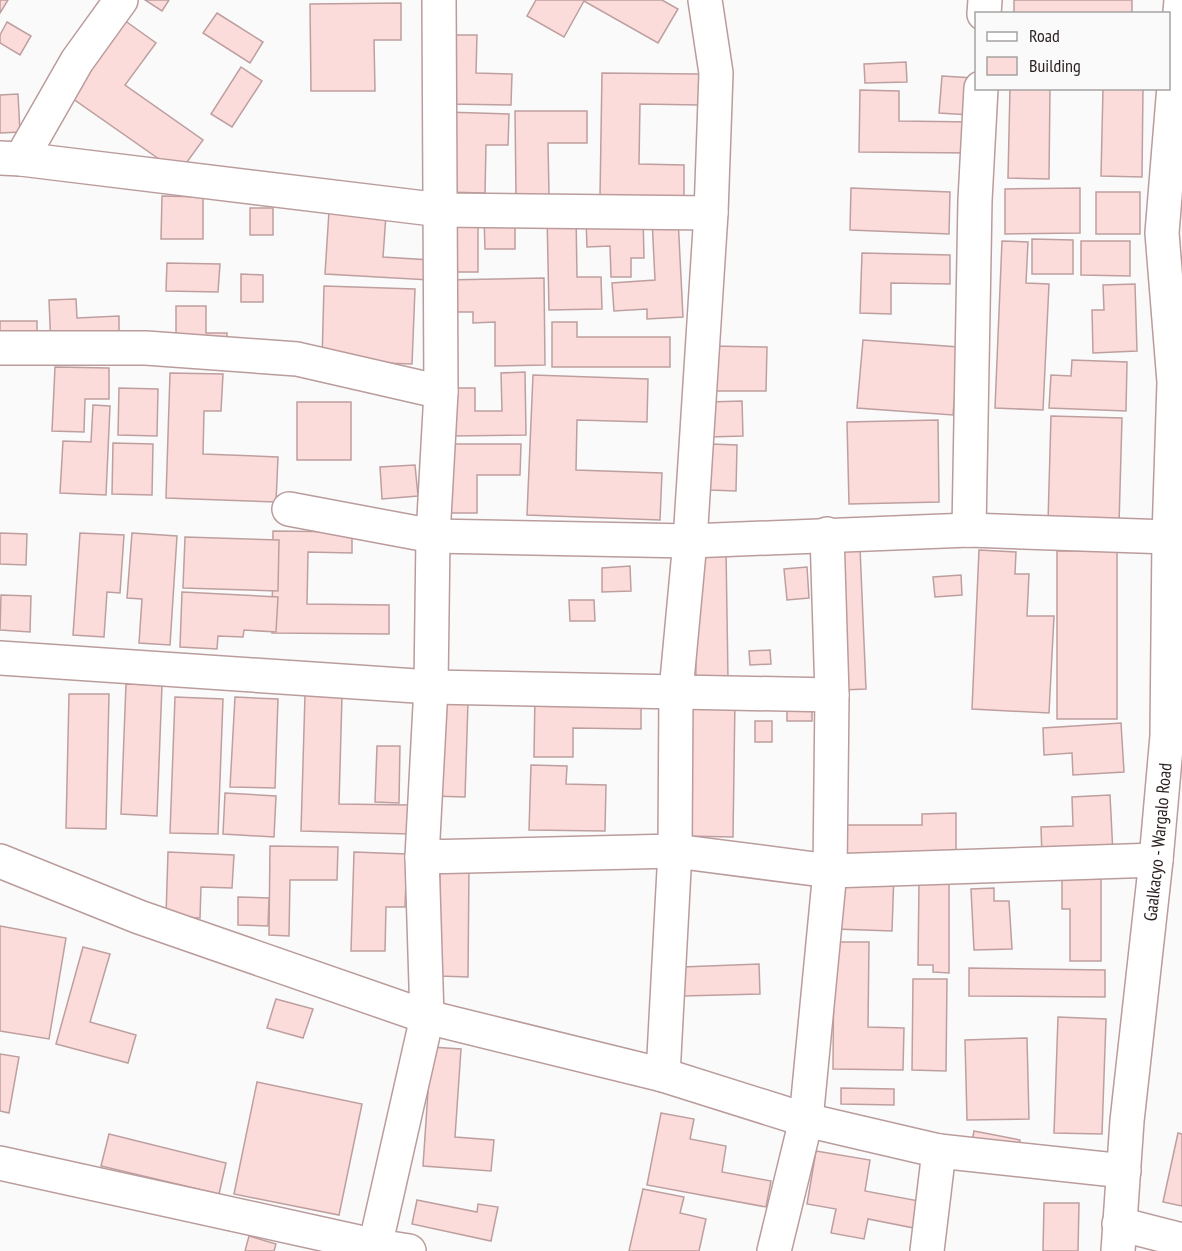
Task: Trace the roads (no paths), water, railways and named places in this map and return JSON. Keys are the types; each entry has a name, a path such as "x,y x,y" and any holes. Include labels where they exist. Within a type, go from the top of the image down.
{"street":[{"path":"121,0 11,159 441,210 711,213"},
{"path":"375,1249 427,1017 422,857 431,687 433,536 441,392 439,0"},
{"path":"663,1075 675,851 676,691 690,541 711,213 716,73 705,0"},
{"name":"Gaalkacyo - Wargalo Road","path":"1118,1238 1127,1121 1156,860 1174,736 1176,607 1169,537 1174,382 1172,234 1181,0"},
{"path":"969,530 975,200 981,90"},
{"path":"0,348 146,348 297,359 441,392"},
{"path":"289,509 433,536 690,541 969,530 1169,537"},
{"path":"774,1251 806,1120 830,871 832,695 827,534"},
{"path":"0,658 431,687 832,695"},
{"path":"422,857 675,851 830,871 1156,860"},
{"path":"0,861 139,917 427,1017 663,1075 806,1120 939,1151 1124,1171"},
{"path":"927,1251 939,1151"},
{"path":"0,1163 375,1249 409,1251"},
{"path":"1118,1238 1182,1240"}]}
